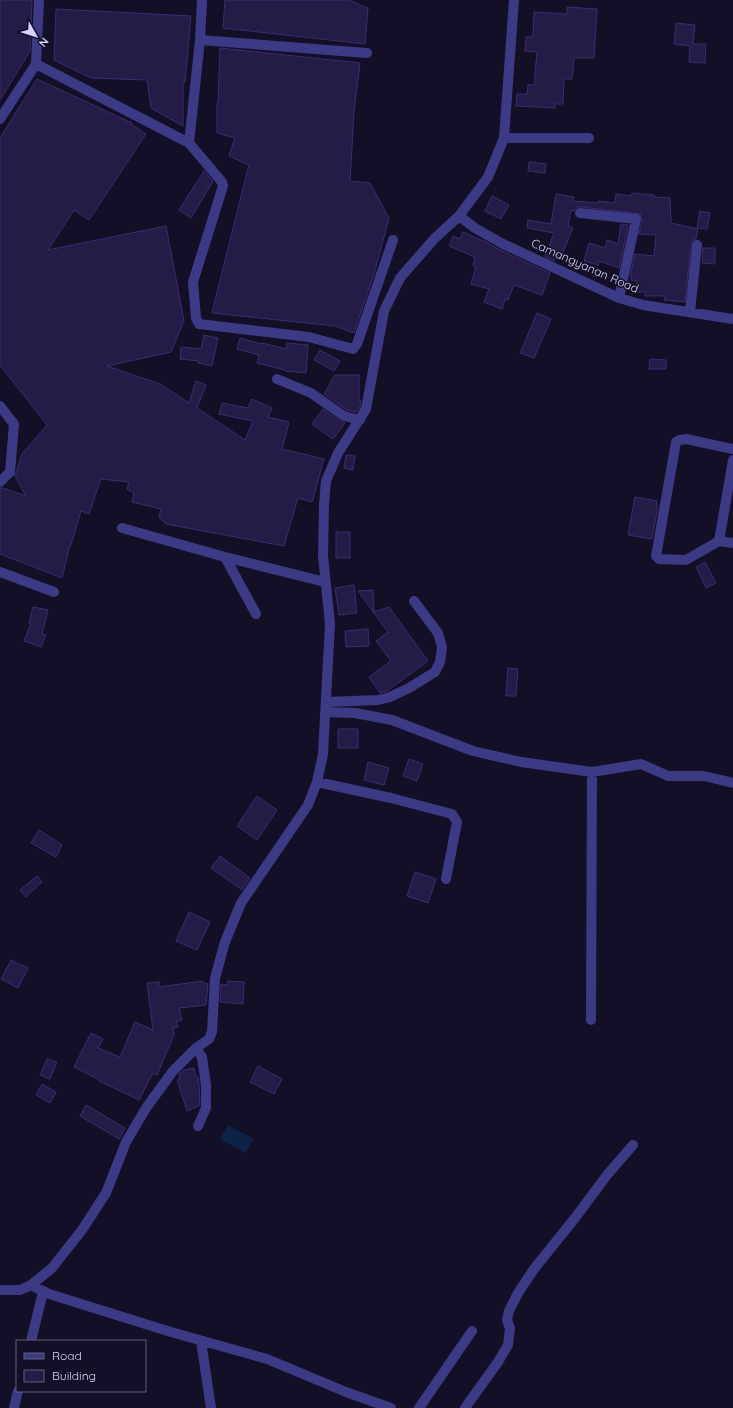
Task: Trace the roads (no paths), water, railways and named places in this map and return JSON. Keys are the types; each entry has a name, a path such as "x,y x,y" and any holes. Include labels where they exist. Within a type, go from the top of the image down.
{"street":[{"path":"0,119 36,64 40,0"},
{"path":"189,143 200,40 202,0"},
{"path":"0,1290 20,1290 31,1285 52,1268 82,1230 106,1193 126,1142 146,1108 173,1071 196,1048 209,1038 212,1032 215,978 225,942 241,903 308,805 318,782 323,754 330,624 323,556 326,481 338,453 366,409 384,311 400,278 434,239 459,216 488,177 504,138 514,0"},
{"path":"200,40 367,53"},
{"path":"36,64 189,143 222,182 224,186 193,282 196,318 199,324 309,337 353,349 357,344 393,240"},
{"path":"504,138 589,138"},
{"path":"580,213 636,219 619,298"},
{"name":"Camangyanan Road","path":"459,216 475,228 503,244 619,298 643,305 733,319"},
{"path":"690,312 697,245"},
{"path":"277,379 311,393 344,416 360,420"},
{"path":"0,406 14,424 10,472 0,482"},
{"path":"733,449 686,439 676,442 656,556 659,558 686,560 719,541 733,543"},
{"path":"719,541 733,460"},
{"path":"122,528 225,557 325,582"},
{"path":"225,557 256,614"},
{"path":"0,572 54,592"},
{"path":"326,707 390,697 409,688 435,672 440,662 442,647 438,633 414,601"},
{"path":"326,707 392,720 473,751 521,762 592,772 641,764 668,776 704,776 733,783"},
{"path":"591,1020 592,772"},
{"path":"318,782 391,798 452,814 457,822 446,879"},
{"path":"196,1048 202,1057 206,1085 206,1108 198,1126"},
{"path":"465,1408 498,1362 508,1345 510,1328 508,1320 509,1311 518,1292 607,1175 633,1145"},
{"path":"31,1285 44,1292 202,1341 267,1359 346,1392 391,1408"},
{"path":"31,1340 44,1292"},
{"path":"419,1408 472,1331"},
{"path":"202,1341 211,1408"},
{"path":"14,1408 18,1392"}],"water":[{"path":"228,1125 254,1139 246,1153 220,1139"}]}
